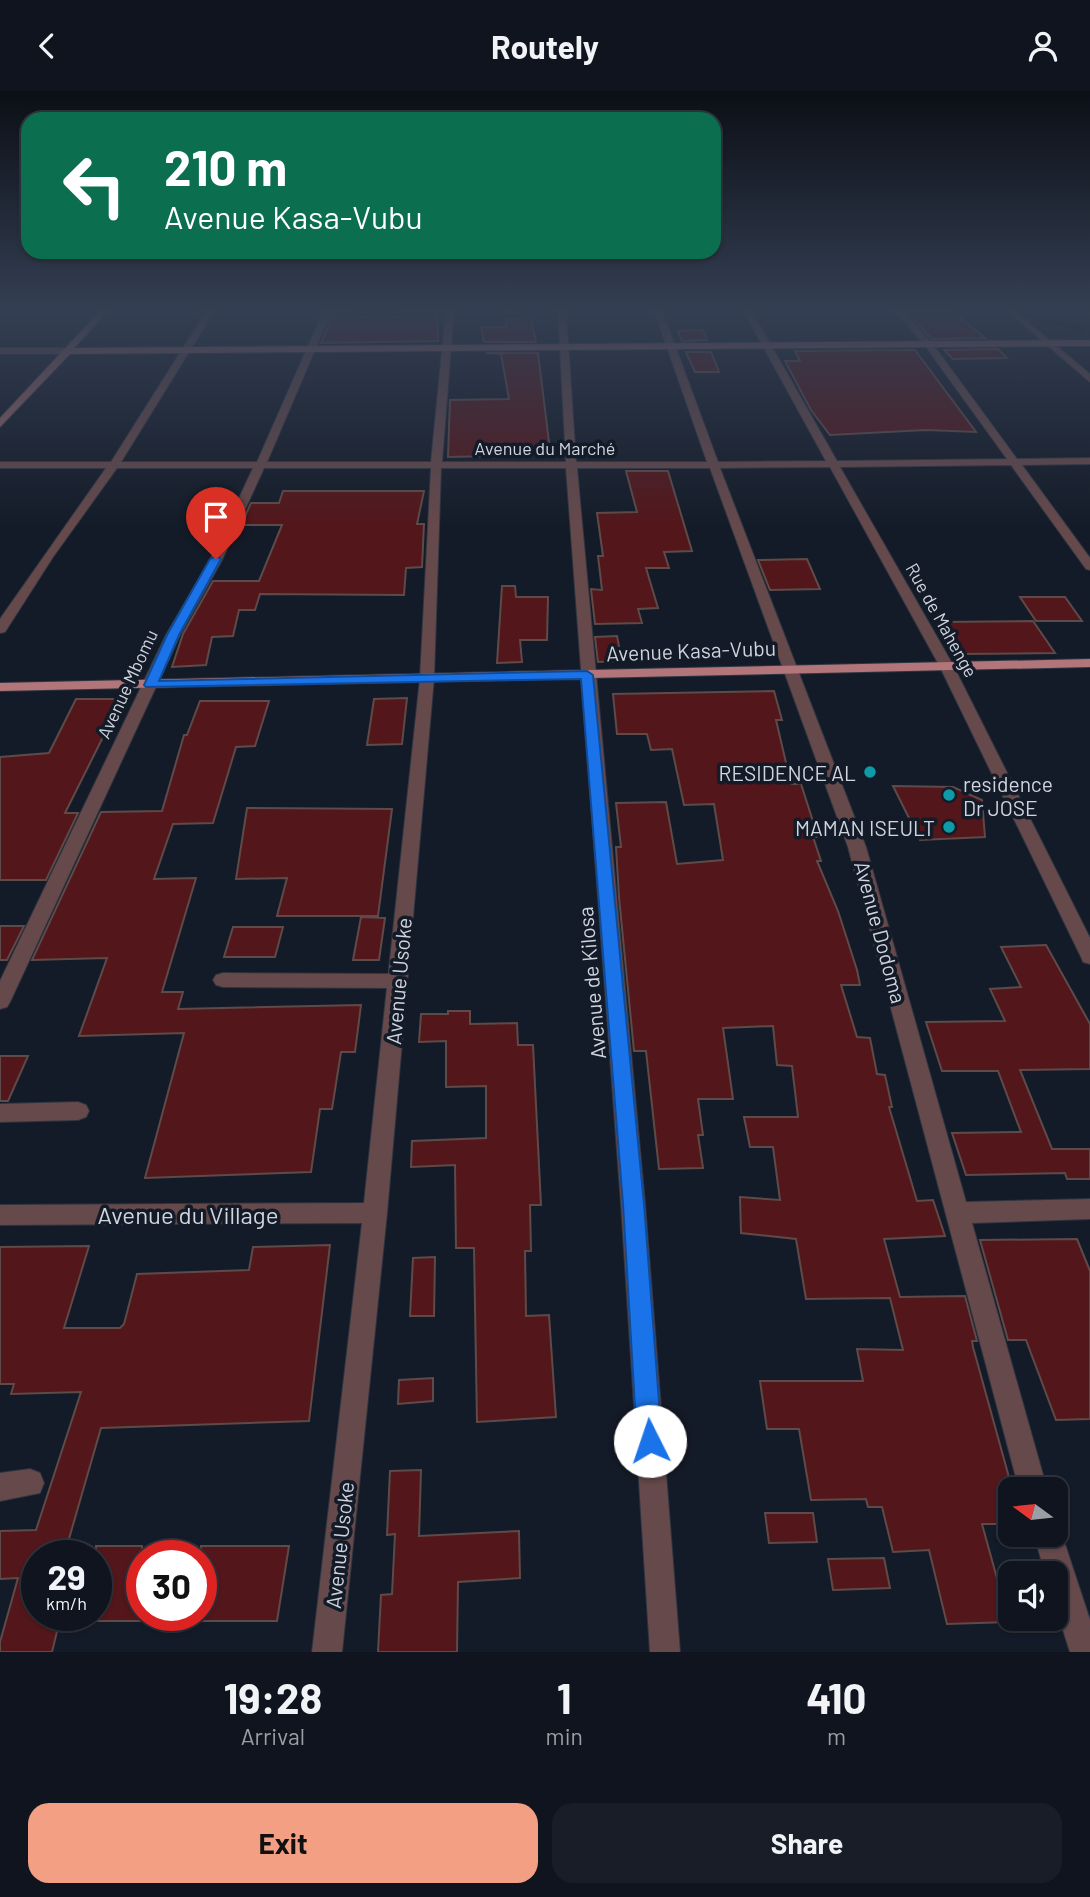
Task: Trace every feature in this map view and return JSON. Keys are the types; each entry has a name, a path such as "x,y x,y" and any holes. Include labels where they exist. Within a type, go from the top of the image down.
{"main road":[{"name":"Avenue Kasa-Vubu","path":"0,687 587,675 789,667 1090,663"}],"street":[{"path":"0,424 38,383"},
{"path":"0,629 48,556 114,465 164,383"},
{"name":"Avenue Mbomu","path":"0,1002 173,635 216,559 298,383"},
{"name":"Avenue Usoke","path":"327,1652 376,1213 427,678 436,465 443,383"},
{"name":"Avenue de Kilosa","path":"566,383 587,675 633,1204 664,1652"},
{"name":"Avenue Dodoma","path":"683,383 858,847 1030,1477"},
{"name":"Rue de Mahenge","path":"786,383 946,665 1090,957"},
{"path":"957,383 1090,566"},
{"name":"Avenue du Marché","path":"0,465 713,465 1090,461"},
{"path":"223,980 398,981"},
{"path":"0,1113 78,1111"},
{"path":"957,1213 1090,1209"},
{"name":"Avenue du Village","path":"0,1215 376,1213"},
{"path":"0,1487 30,1483"},
{"path":"1052,1547 1085,1652"}],"building":[{"path":"506,383 542,383 550,450 487,450 488,456 448,457 450,400 509,399"},
{"path":"797,383 939,383 976,432 926,430 830,435 811,410"},
{"path":"626,471 668,471 692,551 664,552 669,568 646,568 658,608 638,609 642,623 595,624 591,589 602,590 598,556 603,556 597,513 637,512"},
{"path":"283,491 424,491 417,524 424,524 422,567 406,568 404,595 260,594 255,610 239,610 233,636 212,637 206,665 172,667 183,634 213,581 259,581 282,525 241,525 251,503 279,503"},
{"path":"807,559 820,589 770,590 758,560"},
{"path":"502,586 515,586 516,597 548,597 547,640 520,640 522,662 497,663"},
{"path":"1020,597 1065,597 1082,621 1036,621"},
{"path":"1033,621 1055,653 958,654 940,622"},
{"path":"617,636 622,661 598,662 595,637"},
{"path":"774,691 782,720 776,720 791,784 801,784 818,837 813,837 821,861 817,861 838,911 857,970 860,985 841,985 857,1037 870,1038 877,1074 885,1075 892,1107 889,1107 917,1201 933,1200 945,1236 884,1239 900,1297 965,1296 977,1341 972,1341 973,1347 1009,1477 998,1477 998,1524 982,1524 998,1582 998,1622 947,1624 929,1550 893,1552 882,1507 868,1507 866,1499 811,1500 799,1429 767,1429 760,1381 863,1381 857,1349 903,1350 890,1298 806,1299 796,1239 741,1233 740,1197 780,1200 773,1147 750,1147 744,1117 798,1117 792,1066 777,1065 773,1026 723,1028 733,1099 698,1099 703,1135 698,1135 703,1168 659,1169 646,1051 634,1051 619,897 616,847 621,847 616,803 666,802 677,864 723,860 714,804 684,805 672,749 651,750 647,734 617,734 613,694"},
{"path":"407,698 402,744 367,745 374,699"},
{"path":"76,699 122,699 65,813 78,813 46,880 0,880 0,757 49,753"},
{"path":"200,701 269,701 255,746 236,747 213,823 173,824 154,879 196,878 162,992 183,992 178,1009 361,1005 355,1052 341,1052 332,1109 320,1109 311,1172 145,1178 184,1033 79,1036 107,958 32,960 101,812 162,811 184,735 187,735"},
{"path":"893,786 953,787 982,800 985,837 920,840"},
{"path":"247,808 392,809 378,916 277,916 287,878 236,879"},
{"path":"361,917 385,918 379,960 353,960"},
{"path":"0,926 24,926 7,960 0,960"},
{"path":"233,927 283,927 275,957 224,957"},
{"path":"1046,945 1090,1024 1090,1069 1020,1070 1052,1149 1090,1149 1090,1179 1067,1179 1065,1173 966,1175 952,1133 1021,1132 998,1071 942,1071 926,1022 1005,1021 990,989 1021,987 1001,947"},
{"path":"448,1011 470,1011 470,1024 517,1023 518,1045 533,1045 541,1205 530,1205 531,1251 525,1251 526,1316 549,1315 556,1417 477,1422 474,1248 456,1248 455,1165 411,1167 412,1141 486,1138 486,1086 446,1087 446,1041 419,1042 421,1014 448,1014"},
{"path":"0,1056 28,1056 8,1101 0,1101"},
{"path":"1077,1239 1090,1271 1090,1419 1056,1420 1026,1340 1008,1340 980,1240"},
{"path":"330,1245 309,1421 101,1428 69,1540 21,1540 21,1631 57,1631 52,1652 0,1652 0,1642 18,1578 0,1579 0,1531 36,1530 81,1392 11,1394 14,1384 0,1384 0,1247 89,1246 64,1328 120,1328 124,1324 137,1274 249,1270 253,1247"},
{"path":"435,1257 434,1316 410,1316 413,1258"},
{"path":"433,1378 433,1401 398,1404 399,1380"},
{"path":"421,1470 419,1536 519,1531 520,1578 458,1582 457,1652 378,1652 381,1595 392,1594 395,1534 387,1535 390,1471"},
{"path":"765,1513 813,1513 817,1542 769,1543"},
{"path":"112,1546 126,1546 126,1621 112,1621"},
{"path":"217,1546 289,1546 277,1621 217,1621"},
{"path":"884,1558 890,1588 833,1590 828,1559"}],"place":[{"name":"RESIDENCE AL","path":"870,772"},
{"name":"residence Dr JOSE","path":"949,795"},
{"name":"MAMAN ISEULT","path":"949,827"}],"route":[{"path":"216,559 173,635 151,685 587,675 633,1204 650,1441"}]}
